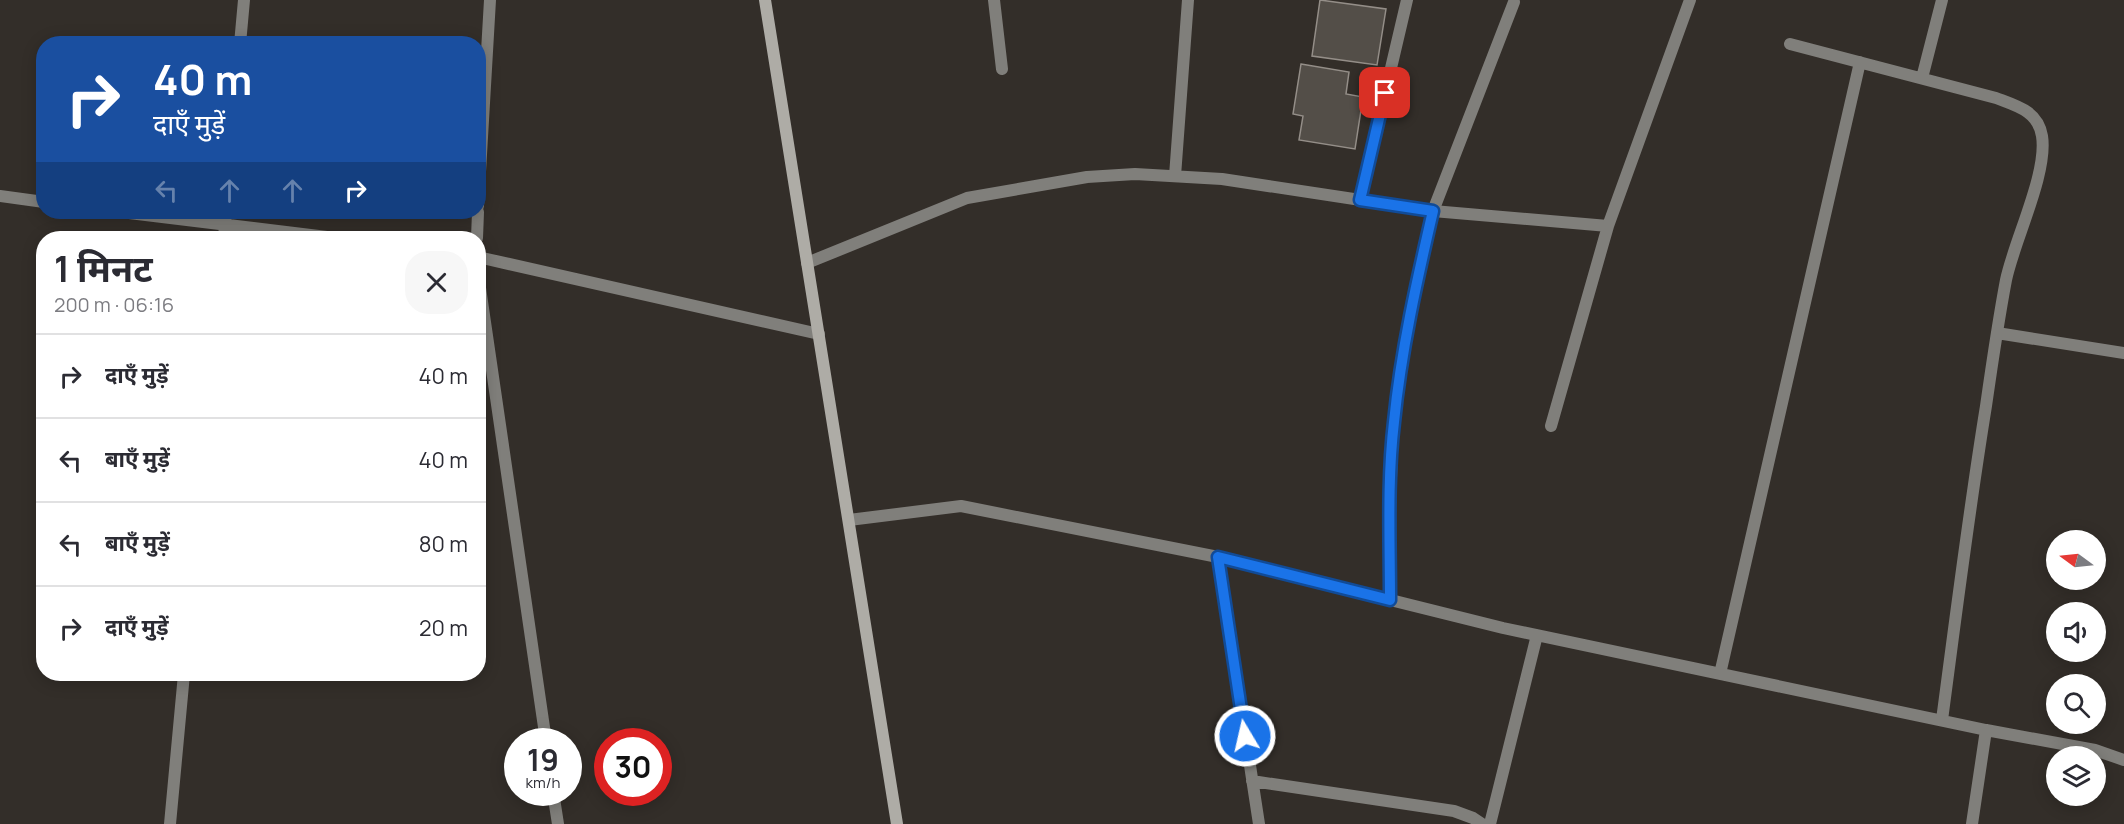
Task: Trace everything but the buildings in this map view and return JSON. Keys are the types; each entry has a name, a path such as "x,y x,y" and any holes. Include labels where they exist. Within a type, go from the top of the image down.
{"street":[{"path":"241,36 244,0"},
{"path":"486,69 490,0"},
{"path":"765,0 897,824"},
{"path":"994,0 1002,69"},
{"path":"1175,176 1188,0"},
{"path":"1360,200 1407,0"},
{"path":"1551,426 1608,226 1690,0"},
{"path":"1922,78 1942,0"},
{"path":"1390,600 1390,505 1394,423 1406,340 1421,261 1433,211 1514,2"},
{"path":"1790,44 1996,98 2021,107 2032,114 2039,125 2042,138 2040,167 2007,278 1997,333 1974,479 1942,720"},
{"path":"1720,674 1860,62"},
{"path":"807,262 967,198 1087,177 1135,174 1222,179 1433,211 1608,226"},
{"path":"0,196 36,201"},
{"path":"177,219 276,231"},
{"path":"225,219 225,231"},
{"path":"486,259 819,334"},
{"path":"486,329 544,728"},
{"path":"1997,333 2124,353"},
{"path":"849,520 961,506 1218,557 1537,635 1986,730 2095,750 2124,760"},
{"path":"1218,557 1259,824"},
{"path":"1490,824 1537,635"},
{"path":"170,824 183,681"},
{"path":"1972,824 1986,730"},
{"path":"1252,781 1454,811 1482,824"},
{"path":"555,806 558,824"}],"route":[{"path":"1245,736 1218,557 1390,600 1390,505 1394,423 1404,352 1433,211 1360,200 1385,93"}]}
